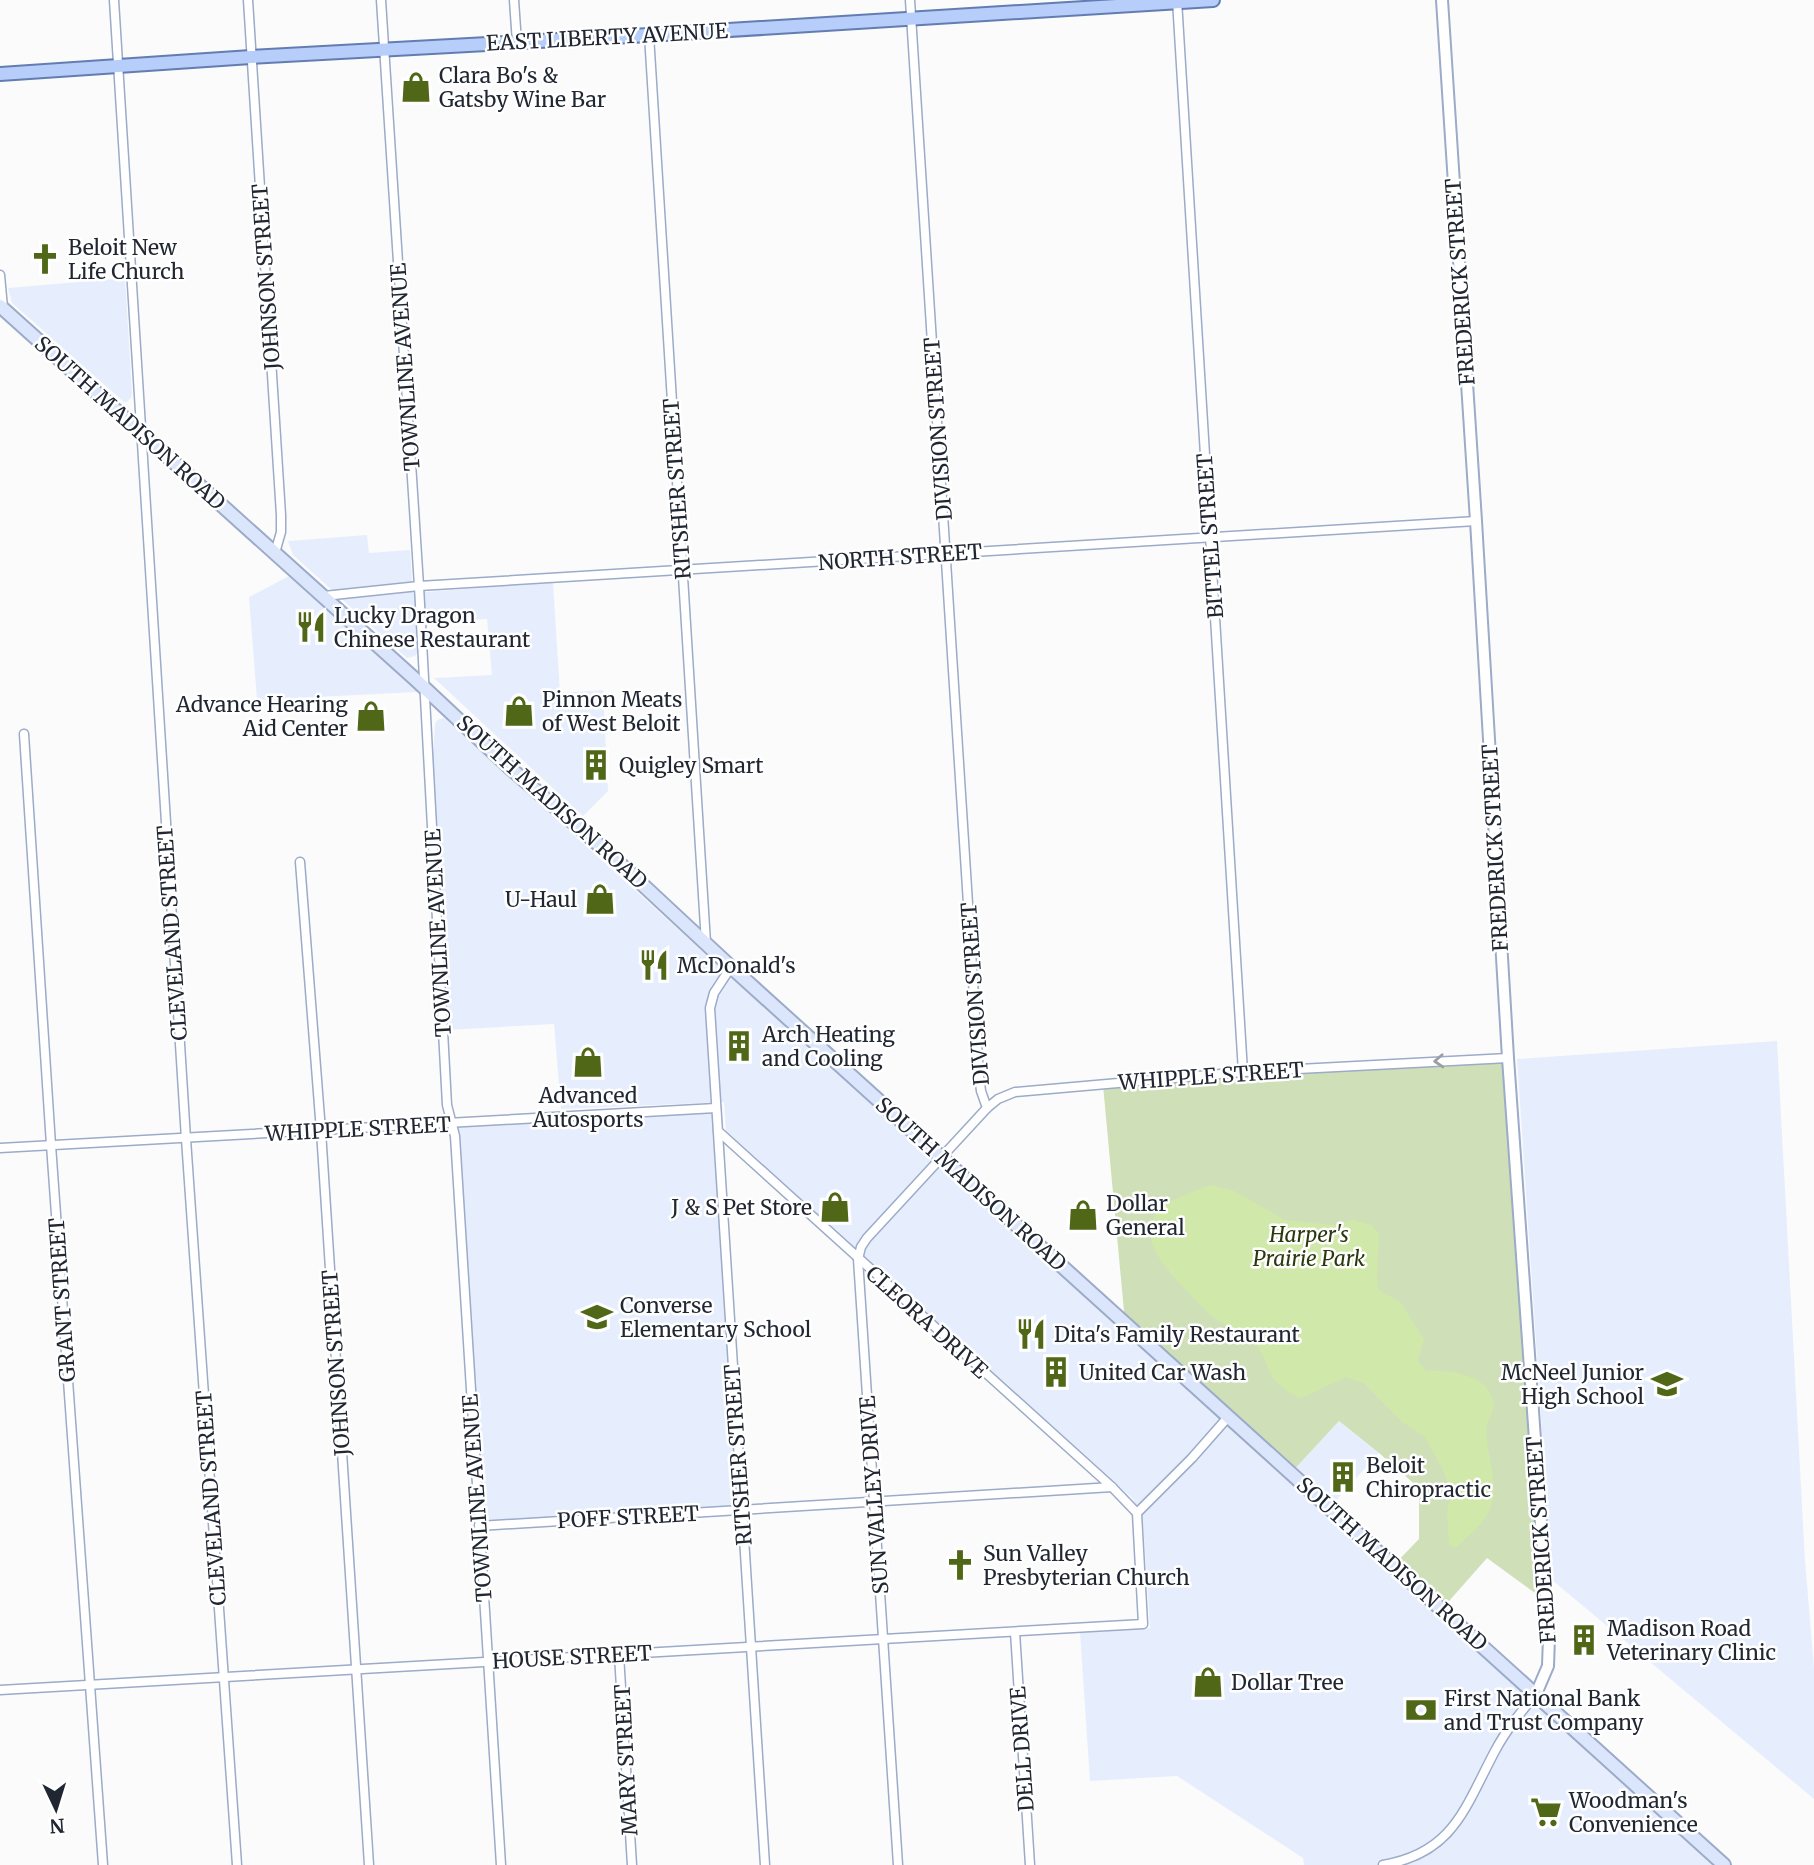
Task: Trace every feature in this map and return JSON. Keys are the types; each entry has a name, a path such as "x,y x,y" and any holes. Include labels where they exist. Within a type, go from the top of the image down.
{"main road":[{"name":"EAST LIBERTY AVENUE","path":"0,74 1213,0"},
{"name":"SOUTH MADISON ROAD","path":"1,307 324,596 510,768 615,859 1724,1865"}],"street":[{"name":"CLEVELAND STREET","path":"114,0 139,431 237,1865"},
{"name":"JOHNSON STREET","path":"248,0 281,515 281,532 275,552"},
{"name":"TOWNLINE AVENUE","path":"381,0 419,586 447,1105 455,1136 501,1865"},
{"path":"514,0 517,43"},
{"name":"DIVISION STREET","path":"910,0 979,1075 981,1091 988,1108"},
{"name":"FREDERICK STREET","path":"1442,0 1507,1058 1549,1637 1548,1666 1536,1693"},
{"name":"BITTEL STREET","path":"1177,1 1243,1072"},
{"name":"RITSHER STREET","path":"649,35 706,943"},
{"path":"0,275 1,307"},
{"name":"NORTH STREET","path":"324,596 419,586 1476,521"},
{"name":"GRANT STREET","path":"24,734 103,1865"},
{"name":"JOHNSON STREET","path":"300,862 321,1131 369,1865"},
{"name":"RITSHER STREET","path":"731,967 714,993 710,1008 765,1865"},
{"name":"WHIPPLE STREET","path":"942,1158 988,1108 998,1099 1015,1092 1243,1072 1507,1058"},
{"name":"WHIPPLE STREET","path":"0,1148 716,1108"},
{"name":"CLEORA DRIVE","path":"718,1131 1137,1513"},
{"path":"858,1259 867,1238 942,1158"},
{"name":"SUN VALLEY DRIVE","path":"858,1259 898,1865"},
{"path":"1137,1513 1229,1416"},
{"name":"POFF STREET","path":"479,1526 1112,1488"},
{"name":"HOUSE STREET","path":"0,1690 1143,1624 1137,1513"},
{"name":"DELL DRIVE","path":"1015,1632 1030,1865"},
{"name":"MARY STREET","path":"620,1655 632,1865"},
{"path":"1382,1865 1413,1857 1428,1849 1456,1826 1503,1737 1536,1693"}],"shaded area":[{"path":"125,278 132,393 127,402 12,303 8,288"},
{"path":"367,535 369,553 410,550 413,593 553,582 560,693 603,690 608,791 583,816 434,678 492,675 487,619 417,623 418,652 407,658 293,555 288,541"},
{"path":"291,575 413,685 417,692 257,700 249,597"},
{"path":"444,718 1144,1349 1229,1416 1292,1472 1339,1421 1379,1453 1330,1507 1505,1675 1712,1865 1304,1865 1303,1858 1177,1776 1090,1781 1080,1633 1150,1628 1143,1522 1133,1499 726,1131 724,1102 561,1109 554,1024 447,1030 433,757 435,724 437,720"},
{"name":"McNeel Junior High School","path":"1777,1041 1805,1561 1814,1667 1814,1799 1552,1580 1517,1059"},
{"name":"Converse Elementary School","path":"716,1108 742,1510 479,1526 452,1123"},
{"path":"1210,1185 1234,1191 1285,1220 1334,1225 1353,1220 1372,1225 1379,1235 1379,1290 1400,1302 1424,1339 1418,1360 1426,1371 1446,1371 1467,1376 1484,1385 1490,1393 1493,1406 1486,1433 1494,1486 1491,1507 1480,1525 1456,1548 1449,1544 1447,1515 1451,1490 1424,1436 1402,1422 1365,1384 1346,1377 1301,1398 1288,1391 1273,1377 1262,1354 1250,1339 1213,1317 1188,1293 1161,1260 1151,1238 1158,1206"}],"green space":[{"name":"Harper's Prairie Park","path":"1508,1058 1546,1601 1487,1558 1442,1609 1394,1565 1419,1539 1419,1488 1339,1421 1291,1473 1125,1322 1103,1085"}],"place":[{"name":"Clara Bo's & Gatsby Wine Bar","path":"416,87"},
{"name":"Beloit New Life Church","path":"45,259"},
{"name":"Lucky Dragon Chinese Restaurant","path":"311,627"},
{"name":"Pinnon Meats of West Beloit","path":"519,711"},
{"name":"Advance Hearing Aid Center","path":"371,716"},
{"name":"Quigley Smart","path":"596,765"},
{"name":"U-Haul","path":"600,899"},
{"name":"McDonald's","path":"654,965"},
{"name":"Arch Heating and Cooling","path":"739,1046"},
{"name":"Advanced Autosports","path":"588,1062"},
{"name":"J & S Pet Store","path":"835,1207"},
{"name":"Dollar General","path":"1083,1215"},
{"name":"Converse Elementary School","path":"597,1317"},
{"name":"Dita's Family Restaurant","path":"1031,1334"},
{"name":"United Car Wash","path":"1056,1372"},
{"name":"McNeel Junior High School","path":"1667,1384"},
{"name":"Beloit Chiropractic","path":"1343,1477"},
{"name":"Sun Valley Presbyterian Church","path":"960,1565"},
{"name":"Madison Road Veterinary Clinic","path":"1584,1640"},
{"name":"Dollar Tree","path":"1208,1682"},
{"name":"First National Bank and Trust Company","path":"1421,1710"},
{"name":"Woodman's Convenience","path":"1546,1812"}]}
